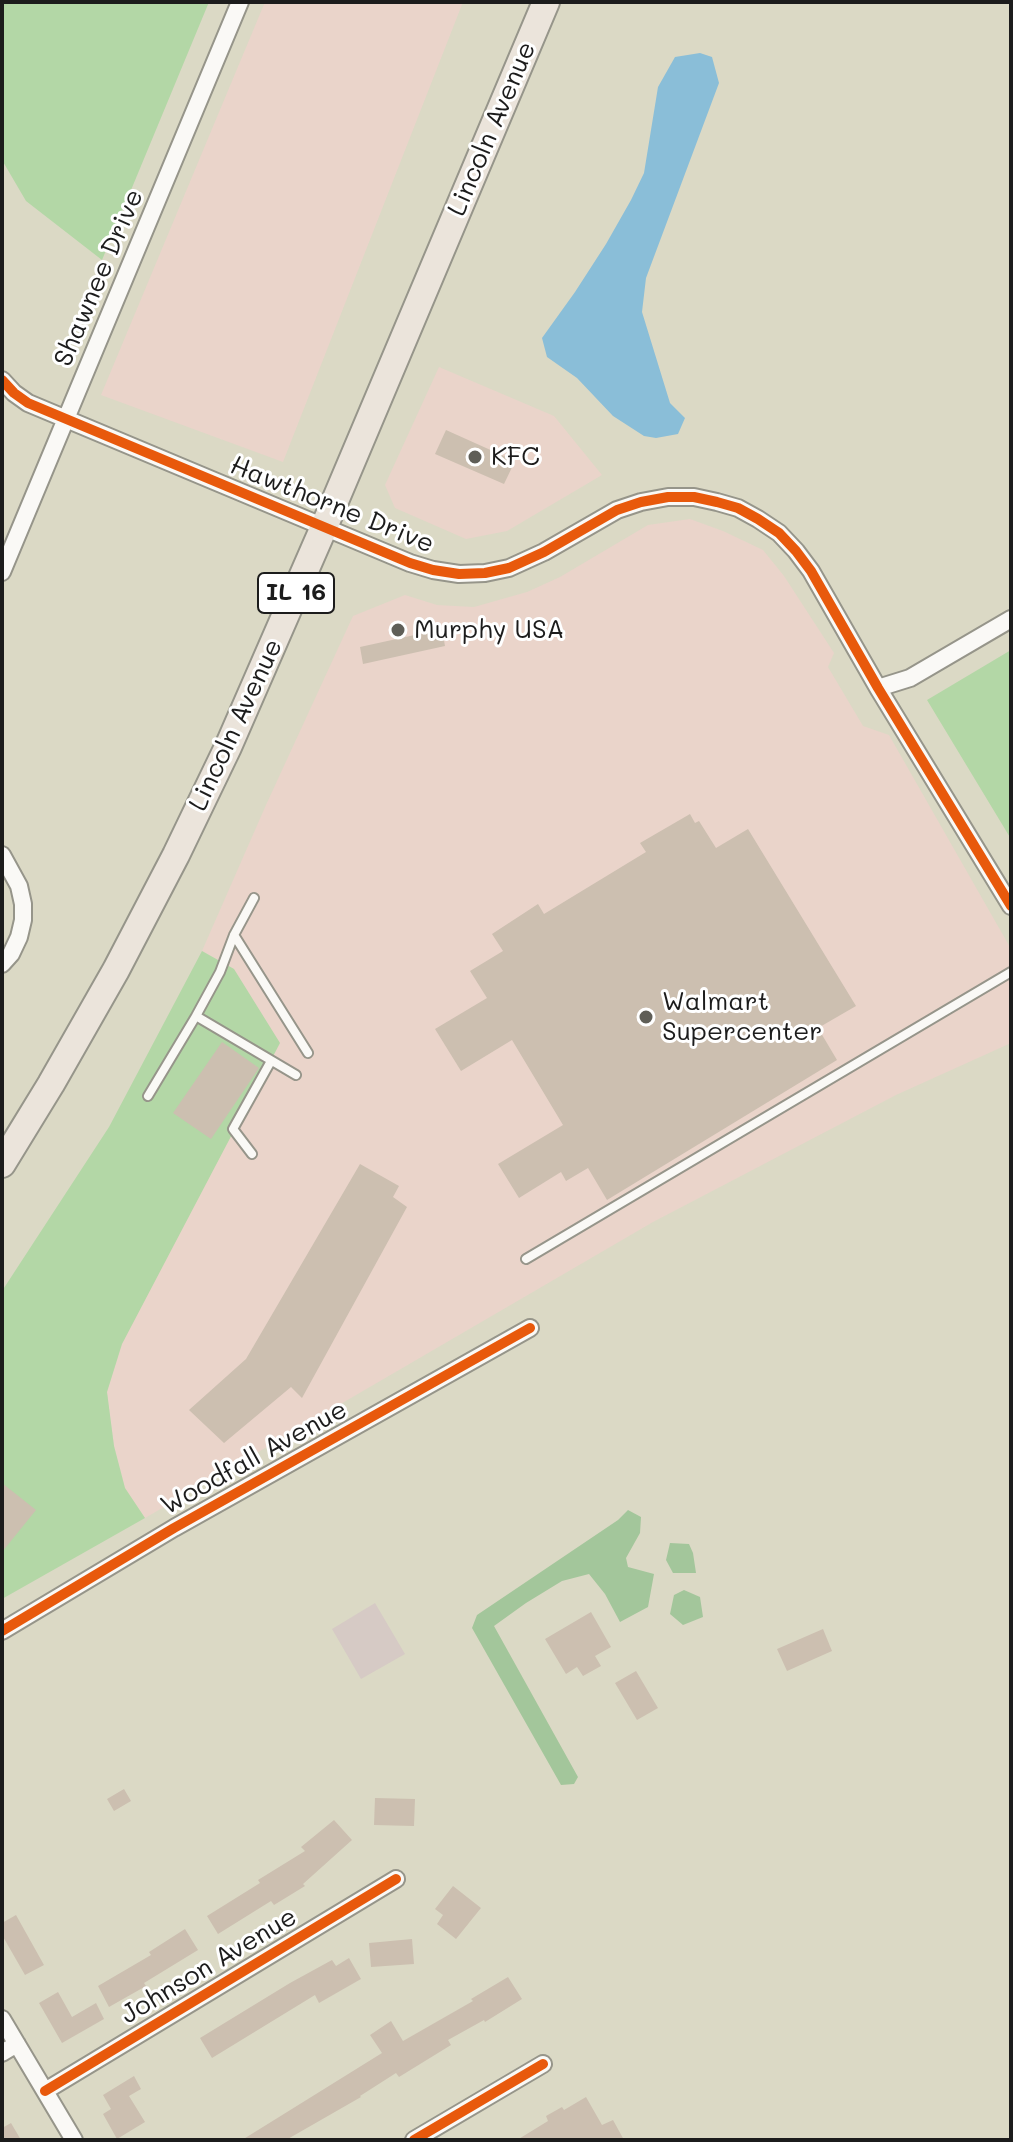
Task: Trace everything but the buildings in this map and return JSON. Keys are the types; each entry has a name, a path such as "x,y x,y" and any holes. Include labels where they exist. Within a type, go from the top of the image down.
{"main road":[{"name":"Lincoln Avenue","path":"2,1164 116,970 228,747 546,2"}],"street":[{"name":"Shawnee Drive","path":"2,572 240,2"},
{"name":"Hawthorne Drive","path":"2,380 28,403 433,570 459,574 509,568 531,559 601,518 641,502 668,497 694,497 717,502 758,519 779,533 811,571 878,688 1011,906"},
{"path":"878,688 910,678 1011,619"},
{"path":"2,855 19,886 23,920 11,954 2,964"},
{"name":"Woodfall Avenue","path":"2,1631 174,1528 530,1328"},
{"name":"Johnson Avenue","path":"45,2091 396,1879"},
{"path":"2,2019 74,2140"},
{"path":"2,2053 17,2044"},
{"path":"414,2140 543,2064"}],"lane":[{"path":"148,1096 220,972 234,935 254,898"},
{"path":"234,935 308,1053"},
{"path":"526,1259 1011,972"},
{"path":"196,1016 296,1075"},
{"path":"252,1154 233,1129 271,1061"}],"shaded area":[{"path":"265,2 463,2 283,462 101,395"},
{"path":"439,367 554,416 602,475 507,531 466,539 395,508 385,485"},
{"path":"690,519 763,550 784,576 834,653 828,667 863,726 889,735 1011,949 1011,1043 896,1095 653,1222 145,1518 125,1488 114,1446 107,1392 234,969 202,951 353,616 405,595 437,605 474,607 527,592 560,577 648,525"},
{"path":"375,1603 405,1654 361,1679 332,1629"}],"green space":[{"path":"2,2 209,2 102,260 26,201 2,160"},
{"path":"1011,650 1011,839 927,700"},
{"path":"202,951 234,969 280,1043 122,1344 107,1392 114,1446 125,1488 145,1518 2,1599 2,1291 109,1127"},
{"path":"628,1510 641,1517 640,1533 626,1558 628,1567 654,1574 648,1607 620,1622 605,1594 589,1574 562,1581 494,1626 578,1777 574,1784 561,1785 472,1628 477,1615 618,1520"},
{"path":"670,1543 689,1544 696,1573 673,1573 666,1560"},
{"path":"684,1590 700,1597 703,1617 683,1625 670,1614 674,1595"}],"water":[{"path":"700,53 712,57 719,83 646,278 642,312 670,403 685,418 678,434 656,438 644,436 613,416 577,378 547,357 542,338 606,244 644,173 658,87 675,57"}],"cycle path":[{"path":"2,380 28,403 433,570 459,574 509,568 544,552 617,510 641,502 668,497 694,497 738,508 779,533 811,571 878,688 1011,906"},
{"path":"2,1631 174,1528 530,1328"},
{"path":"45,2091 396,1879"},
{"path":"414,2140 543,2064"}],"place":[{"name":"KFC","path":"475,457"},
{"name":"Murphy USA","path":"398,630"},
{"name":"Walmart Supercenter","path":"646,1017"}]}
